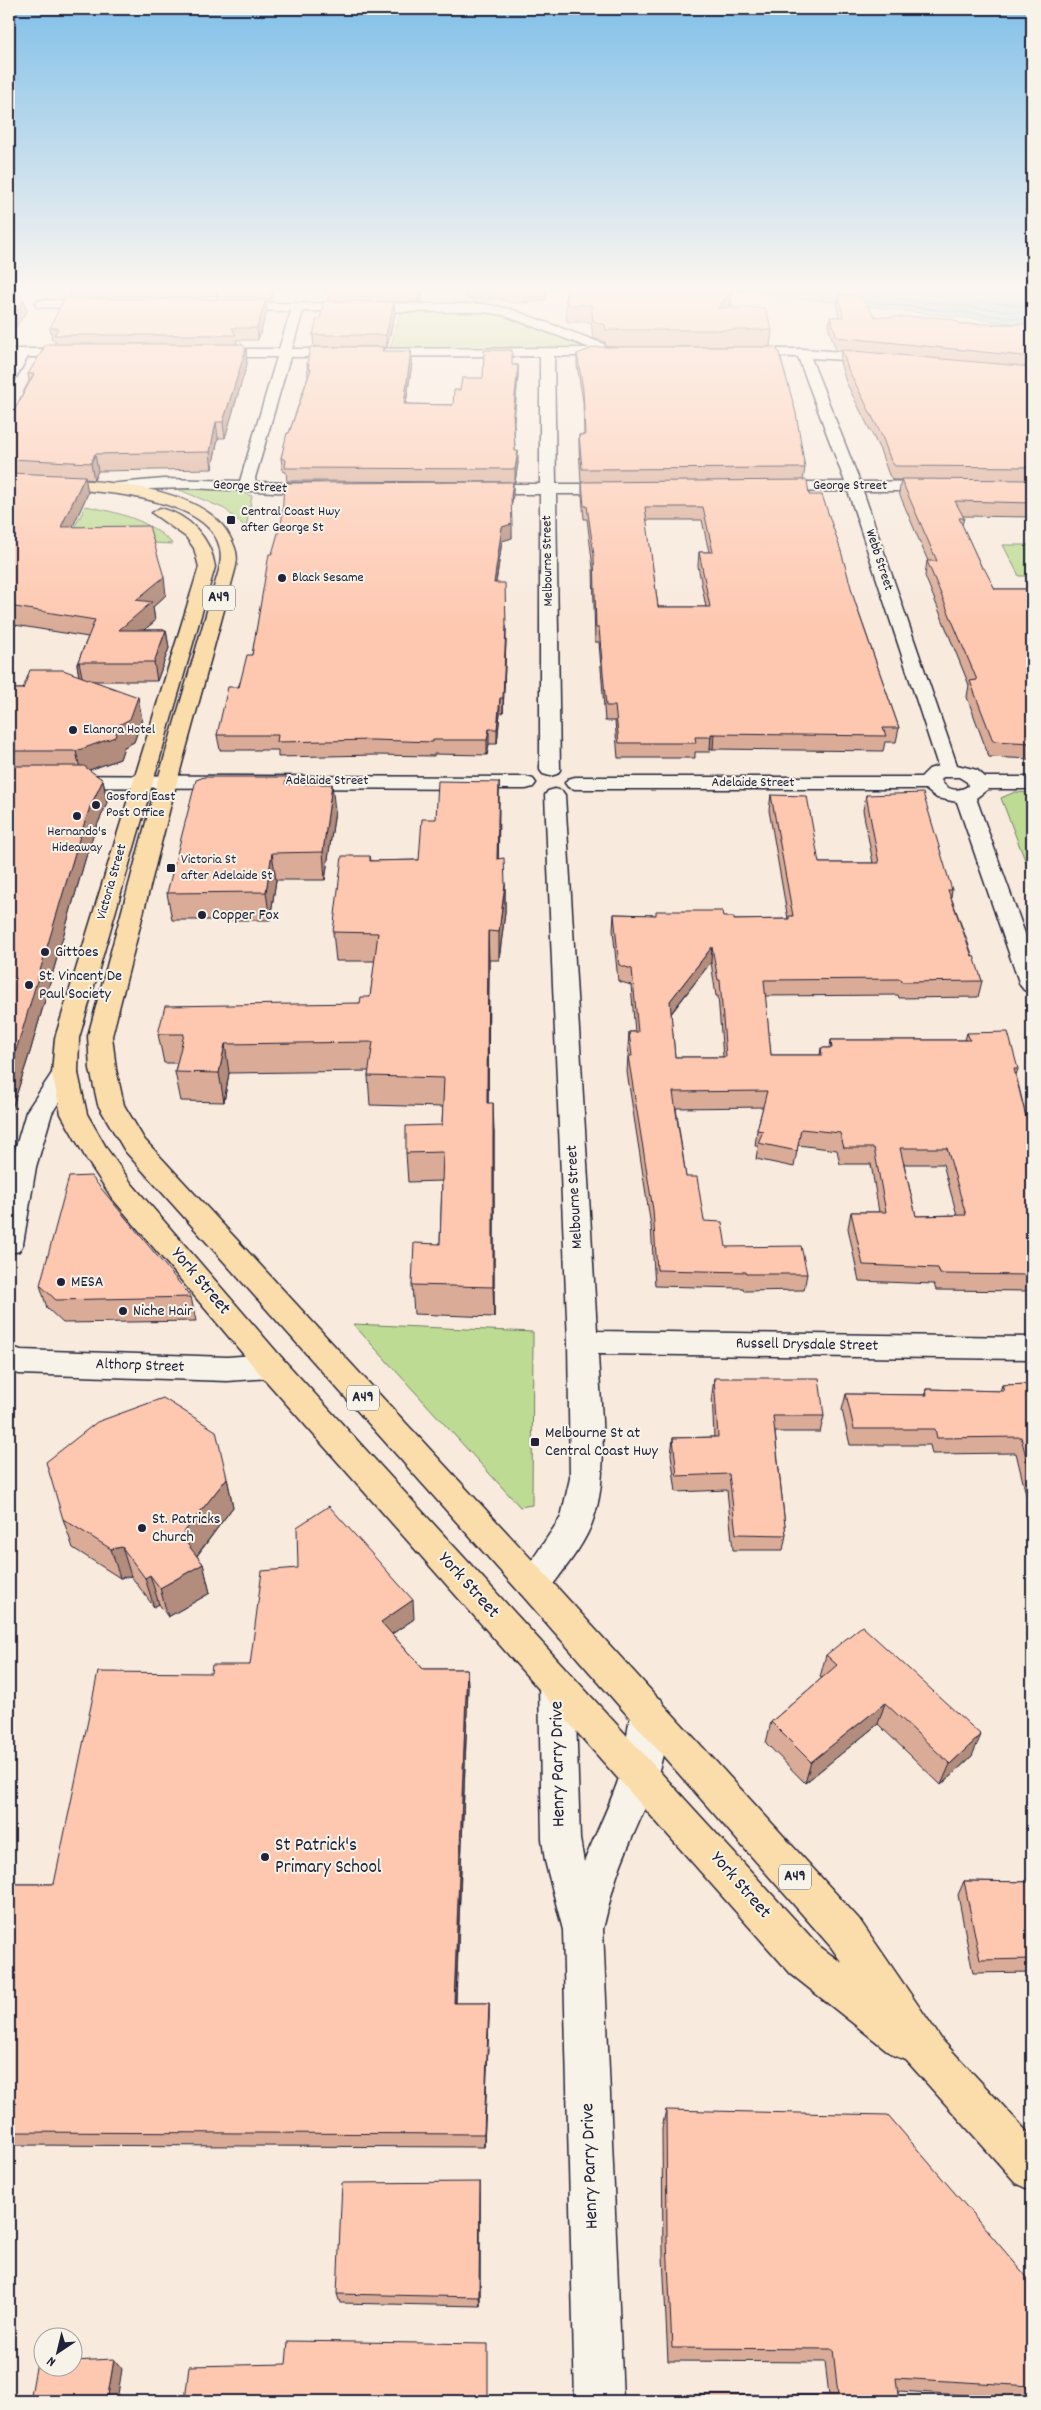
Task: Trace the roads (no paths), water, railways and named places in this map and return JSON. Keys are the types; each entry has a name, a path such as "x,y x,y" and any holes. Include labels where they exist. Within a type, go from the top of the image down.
{"highway":[{"name":"George Street","path":"9,483 105,492"},
{"name":"George Street","path":"9,493 105,492"},
{"name":"Victoria Street","path":"65,1073 67,1038 142,780 204,581 206,554 199,540 188,528 171,517 105,492"},
{"name":"Victoria Street","path":"103,1069 100,1036 224,581 229,552 224,537 210,522 192,510 166,500 105,492"},
{"name":"York Street","path":"103,1069 111,1105 134,1145 146,1160 648,1711 845,1933 927,2055 1032,2169"},
{"name":"York Street","path":"65,1073 74,1114 96,1154 122,1191 271,1366 805,1960 927,2055"}],"street":[{"path":"249,486 247,478 271,401"},
{"name":"Melbourne Street","path":"533,1584 554,1557 577,1520 586,1478 583,1342 548,490 547,401"},
{"name":"Webb Street","path":"822,401 854,486 949,770"},
{"name":"George Street","path":"105,492 130,485 336,489"},
{"name":"George Street","path":"756,487 953,486"},
{"path":"463,489 640,488"},
{"path":"1032,783 972,789 943,793 930,783 931,776 949,770 971,775 972,789 1032,985"},
{"name":"Adelaide Street","path":"9,781 169,780 526,783 528,787 539,794 560,782 930,783"},
{"path":"9,1244 24,1167 39,1112 65,1073"},
{"name":"Russell Drysdale Street","path":"583,1342 1032,1348"},
{"name":"Althorp Street","path":"9,1358 19,1362 207,1368 271,1366"},
{"name":"Henry Parry Drive","path":"557,1685 561,1839 564,1861 583,1930 599,2401"},
{"name":"Henry Parry Drive","path":"583,1930 596,1881 638,1774 648,1736 648,1711"}],"place":[{"name":"Central Coast Hwy after George St","path":"231,520"},
{"name":"Black Sesame","path":"282,578"},
{"name":"Elanora Hotel","path":"73,730"},
{"name":"Gosford East Post Office","path":"96,805"},
{"name":"Hernando's Hideaway","path":"77,816"},
{"name":"Victoria St after Adelaide St","path":"171,868"},
{"name":"Copper Fox","path":"202,915"},
{"name":"Gittoes","path":"45,952"},
{"name":"St. Vincent De Paul Society","path":"29,985"},
{"name":"MESA","path":"61,1282"},
{"name":"Niche Hair","path":"123,1311"},
{"name":"Melbourne St at Central Coast Hwy","path":"535,1442"},
{"name":"St. Patricks Church","path":"142,1528"},
{"name":"St Patrick's Primary School","path":"265,1857"}]}
